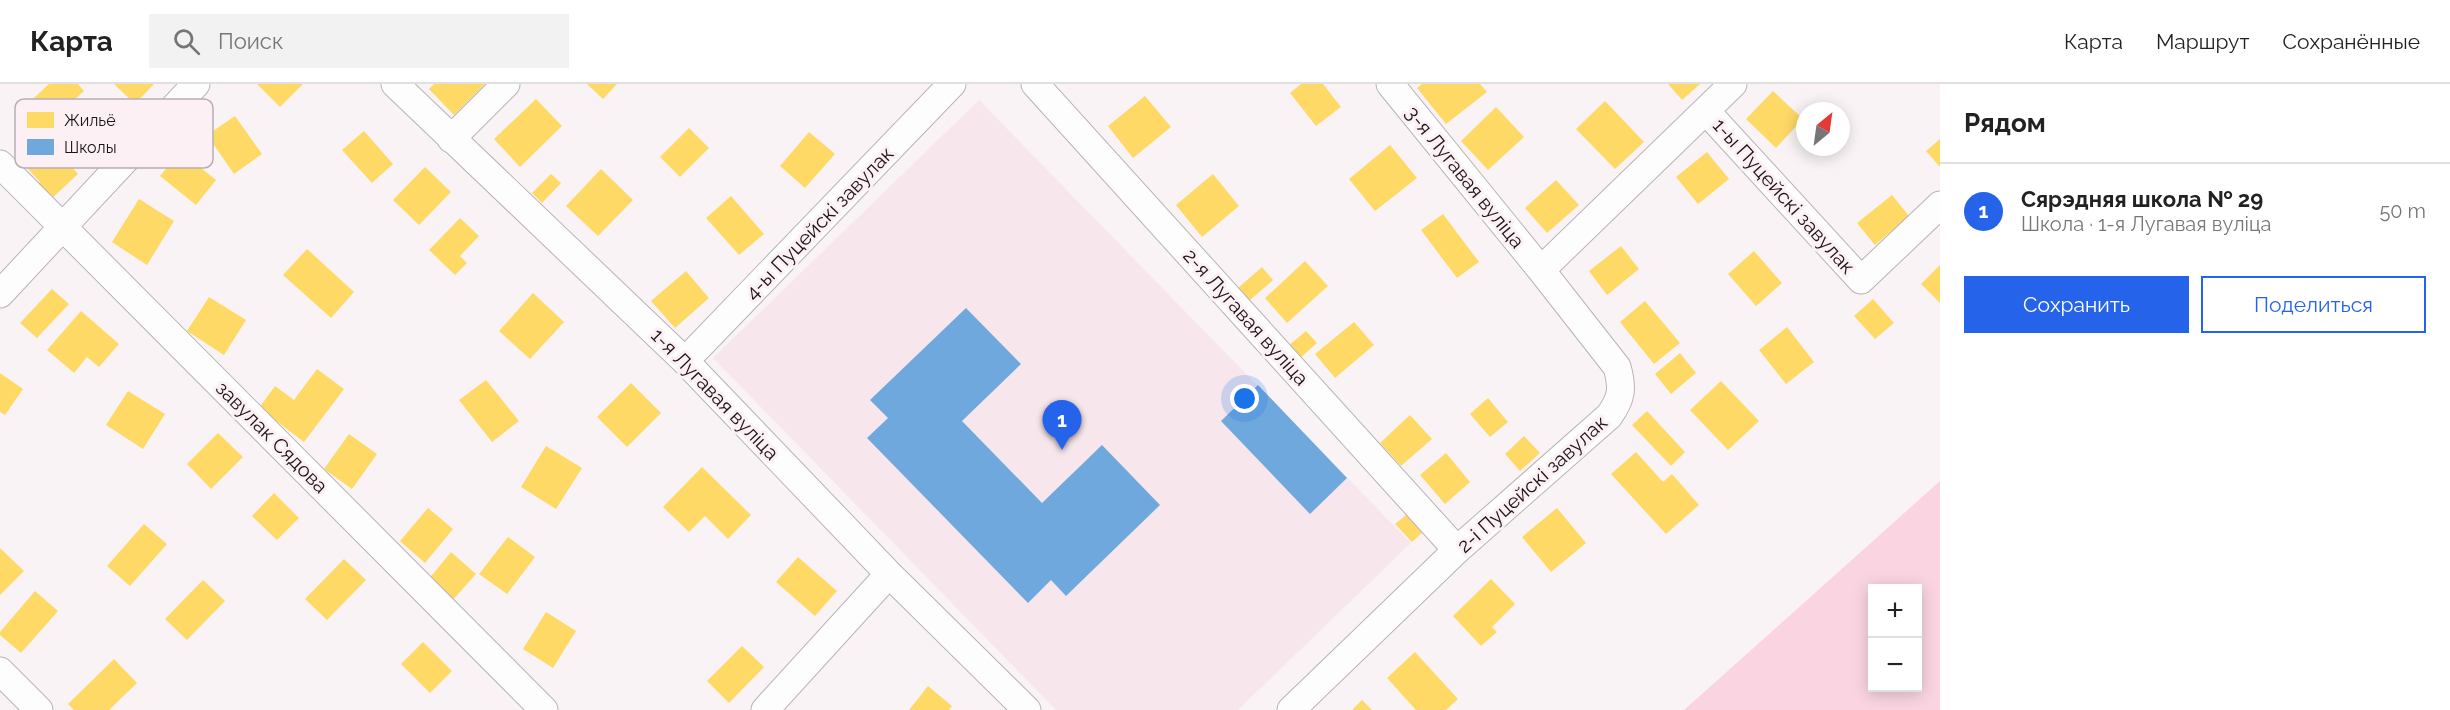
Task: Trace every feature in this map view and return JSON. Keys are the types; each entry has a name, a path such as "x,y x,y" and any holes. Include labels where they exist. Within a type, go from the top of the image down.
{"street":[{"path":"182,99 196,84"},
{"name":"1-я Лугавая вуліца","path":"395,84 686,361 889,574 1027,710"},
{"path":"451,139 506,84"},
{"name":"4-ы Пуцейскі завулак","path":"686,361 952,84"},
{"name":"2-я Лугавая вуліца","path":"1035,84 1457,550"},
{"name":"3-я Лугавая вуліца","path":"1390,84 1541,270"},
{"path":"1541,270 1733,84"},
{"name":"1-ы Пуцейскі завулак","path":"1706,111 1861,280 1940,205"},
{"name":"завулак Сядова","path":"0,164 544,710"},
{"path":"0,294 118,168"},
{"name":"2-і Пуцейскі завулак","path":"1291,710 1457,550 1609,416 1620,401 1622,386 1617,367 1541,270"},
{"path":"765,710 889,574"},
{"path":"0,671 39,710"}],"shaded area":[{"path":"979,100 1411,543 1238,710 1056,710 713,358"},
{"path":"1940,481 1940,710 1684,710"}],"building: Жильё":[{"path":"49,84 78,84 84,91 75,99 33,99"},
{"path":"114,84 154,84 140,99 130,99"},
{"path":"257,84 303,84 280,107"},
{"path":"434,84 485,84 454,115 429,89"},
{"path":"587,84 617,84 603,99"},
{"path":"1301,84 1323,84 1341,107 1316,126 1290,93"},
{"path":"1422,84 1480,84 1487,92 1446,124 1417,88"},
{"path":"1668,84 1700,84 1682,100"},
{"path":"1773,91 1796,112 1796,127 1776,148 1746,119"},
{"path":"1145,96 1171,127 1133,158 1108,126"},
{"path":"536,99 562,126 520,167 494,139"},
{"path":"1605,101 1644,142 1615,169 1576,129"},
{"path":"1496,107 1524,137 1488,170 1461,141"},
{"path":"235,116 262,154 234,174 213,144 213,131"},
{"path":"689,128 709,148 680,177 660,157"},
{"path":"364,131 393,164 372,183 342,150"},
{"path":"809,132 835,154 805,188 780,166"},
{"path":"1940,139 1940,167 1926,151"},
{"path":"1390,145 1417,178 1375,211 1349,179"},
{"path":"1707,152 1729,179 1698,204 1676,177"},
{"path":"425,167 451,192 419,225 393,200"},
{"path":"27,168 73,168 78,174 48,202 34,187 40,182"},
{"path":"166,168 201,168 216,180 196,205 160,176"},
{"path":"601,169 633,200 598,236 566,206"},
{"path":"551,174 561,183 542,203 532,193"},
{"path":"1213,174 1239,206 1202,237 1176,205"},
{"path":"1556,180 1579,205 1547,233 1525,208"},
{"path":"1892,195 1909,216 1875,245 1857,223"},
{"path":"731,196 764,234 739,255 706,218"},
{"path":"139,199 174,221 147,265 112,242"},
{"path":"1443,214 1479,262 1457,278 1421,230"},
{"path":"460,218 479,236 460,256 467,263 455,275 429,250"},
{"path":"1621,246 1639,269 1607,295 1589,271"},
{"path":"307,249 354,292 331,318 283,275"},
{"path":"1754,251 1782,283 1756,306 1728,274"},
{"path":"1305,261 1328,286 1287,323 1265,298"},
{"path":"1940,265 1940,303 1921,284"},
{"path":"1262,267 1273,280 1249,301 1238,288"},
{"path":"686,271 709,298 675,328 651,301"},
{"path":"52,289 69,304 37,338 20,323"},
{"path":"533,293 564,322 530,359 499,331"},
{"path":"209,297 246,320 224,355 187,331"},
{"path":"1873,299 1894,323 1875,339 1854,316"},
{"path":"1645,301 1680,343 1654,364 1620,322"},
{"path":"81,311 119,344 99,367 87,357 74,373 47,350"},
{"path":"1354,322 1374,345 1335,378 1315,354"},
{"path":"1787,327 1814,362 1786,384 1759,350"},
{"path":"1306,331 1317,343 1299,359 1288,346"},
{"path":"1680,353 1696,373 1671,394 1655,374"},
{"path":"317,369 344,389 304,442 259,408 275,386 294,400"},
{"path":"0,373 23,389 5,415 0,412"},
{"path":"486,380 519,421 492,442 459,400"},
{"path":"1721,381 1759,421 1728,450 1690,410"},
{"path":"631,383 661,413 627,447 597,417"},
{"path":"128,391 165,414 143,449 106,425"},
{"path":"1488,398 1508,422 1490,437 1470,414"},
{"path":"1647,411 1685,452 1671,466 1632,425"},
{"path":"1410,415 1432,439 1401,466 1380,443"},
{"path":"218,433 243,457 211,489 187,464"},
{"path":"349,434 377,454 352,489 324,469"},
{"path":"1524,436 1540,453 1520,471 1505,454"},
{"path":"546,446 582,468 556,509 521,487"},
{"path":"1636,452 1663,482 1672,474 1699,505 1666,534 1611,474"},
{"path":"1446,453 1470,482 1445,504 1420,475"},
{"path":"702,467 751,515 728,539 705,516 689,532 663,507"},
{"path":"274,493 299,518 277,540 252,516"},
{"path":"428,508 453,529 425,563 400,541"},
{"path":"1557,508 1586,543 1551,572 1522,537"},
{"path":"1406,515 1423,532 1412,542 1395,524"},
{"path":"144,524 167,544 130,586 107,566"},
{"path":"508,537 535,557 507,594 479,574"},
{"path":"0,548 24,571 0,595"},
{"path":"451,552 476,574 452,601 428,580"},
{"path":"798,557 837,591 815,616 776,582"},
{"path":"344,559 366,580 327,620 305,599"},
{"path":"1491,579 1515,604 1492,627 1497,632 1481,646 1453,616"},
{"path":"203,580 225,601 187,640 165,619"},
{"path":"35,591 58,611 21,653 0,635 0,632"},
{"path":"546,612 576,631 553,668 523,649"},
{"path":"423,642 452,671 430,693 401,664"},
{"path":"742,646 764,667 729,703 707,681"},
{"path":"1415,652 1458,699 1446,710 1416,710 1387,678"},
{"path":"114,659 137,683 109,710 74,710 68,704"},
{"path":"928,686 952,706 949,710 909,710"},
{"path":"1362,700 1372,710 1352,710"}],"building: Школы":[{"path":"966,308 1021,364 962,421 1042,503 1102,445 1160,505 1066,596 1051,580 1028,603 867,438 888,418 870,400"},
{"path":"1258,385 1347,478 1310,514 1221,421"}],"place":[{"name":"Сярэдняя школа № 29","path":"1062,450"}]}
